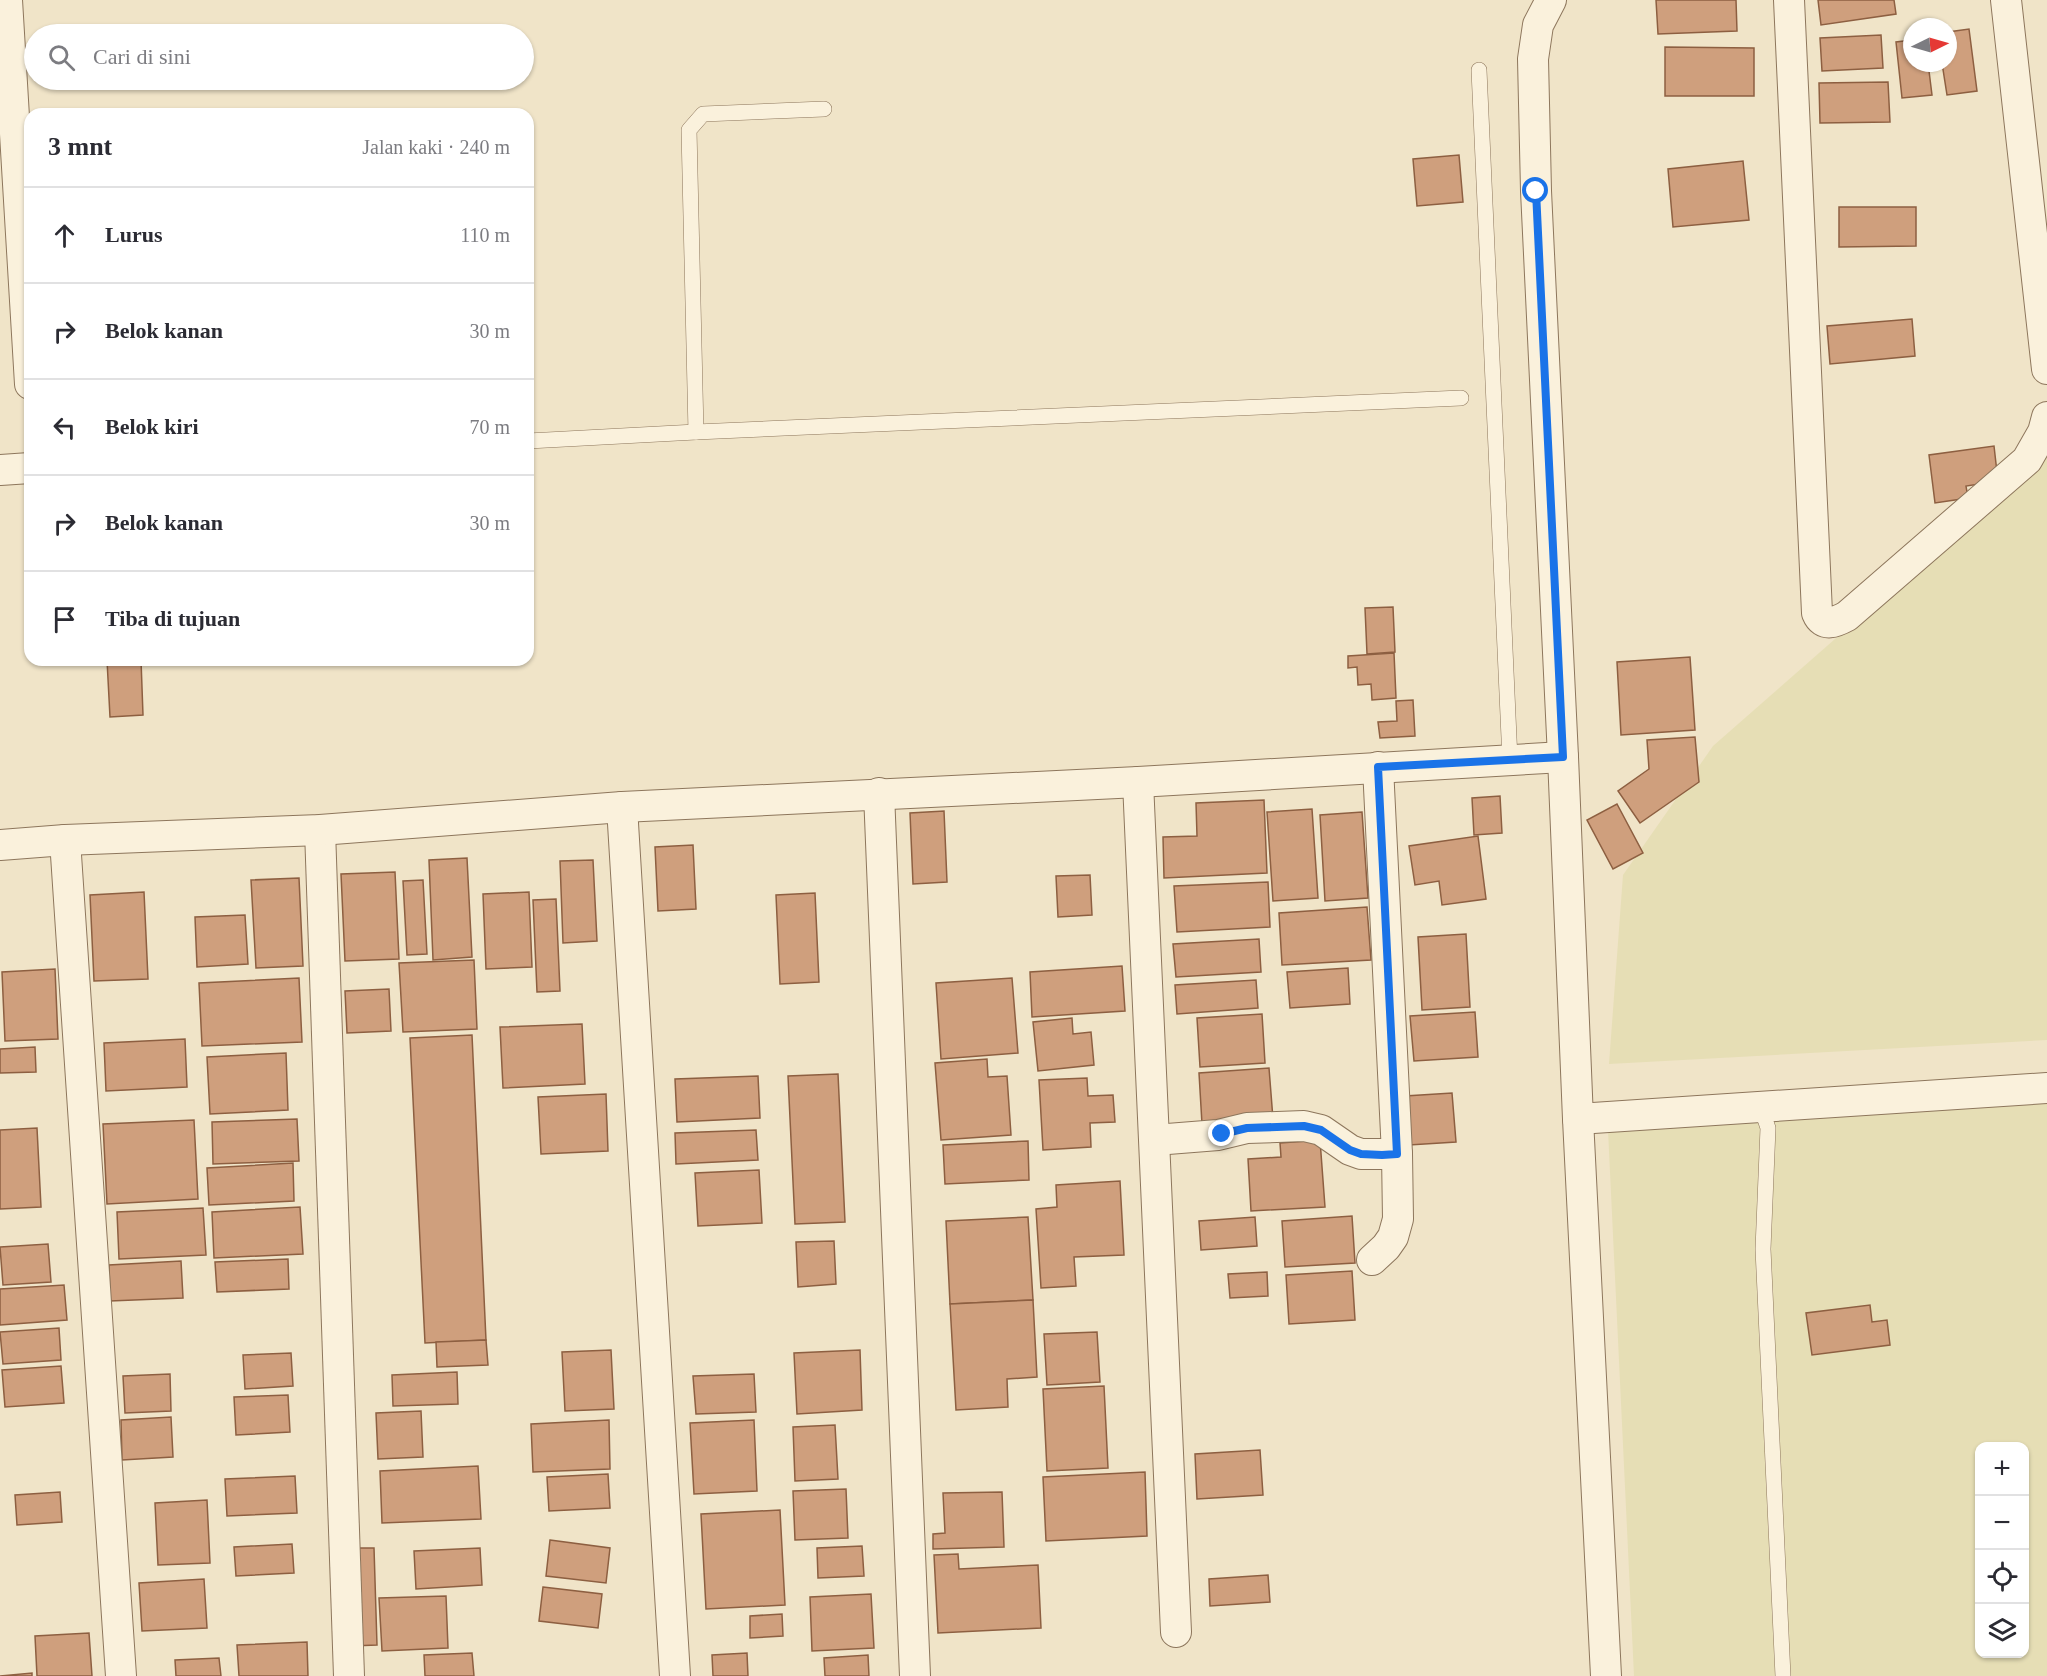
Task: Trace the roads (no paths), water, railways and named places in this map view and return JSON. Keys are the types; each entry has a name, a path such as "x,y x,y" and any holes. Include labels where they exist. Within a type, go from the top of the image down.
{"street":[{"path":"7,0 24,284"},
{"path":"1551,0 1538,26 1533,59 1536,191 1606,1676"},
{"path":"1788,0 1816,590 1820,619 1830,623 1846,616 2027,460 2043,432 2047,417"},
{"path":"2006,0 2047,369"},
{"path":"0,470 24,468"},
{"path":"0,845 64,840 320,830 622,807 1138,782 1563,757"},
{"path":"1372,1260 1393,1237 1398,1219 1397,1154 1378,767"},
{"path":"1138,782 1176,1632"},
{"path":"879,793 915,1676"},
{"path":"622,807 675,1676"},
{"path":"320,830 349,1676"},
{"path":"64,840 121,1676"},
{"path":"1578,1119 2047,1088"},
{"path":"1155,1140 1218,1135 1247,1128 1304,1126 1321,1130 1350,1150 1361,1154 1397,1154"}],"lane":[{"path":"1479,70 1510,760"},
{"path":"696,432 689,130 704,114 824,109"},
{"path":"534,441 1461,398"},
{"path":"1757,1108 1768,1128 1763,1249 1783,1676"}]}
